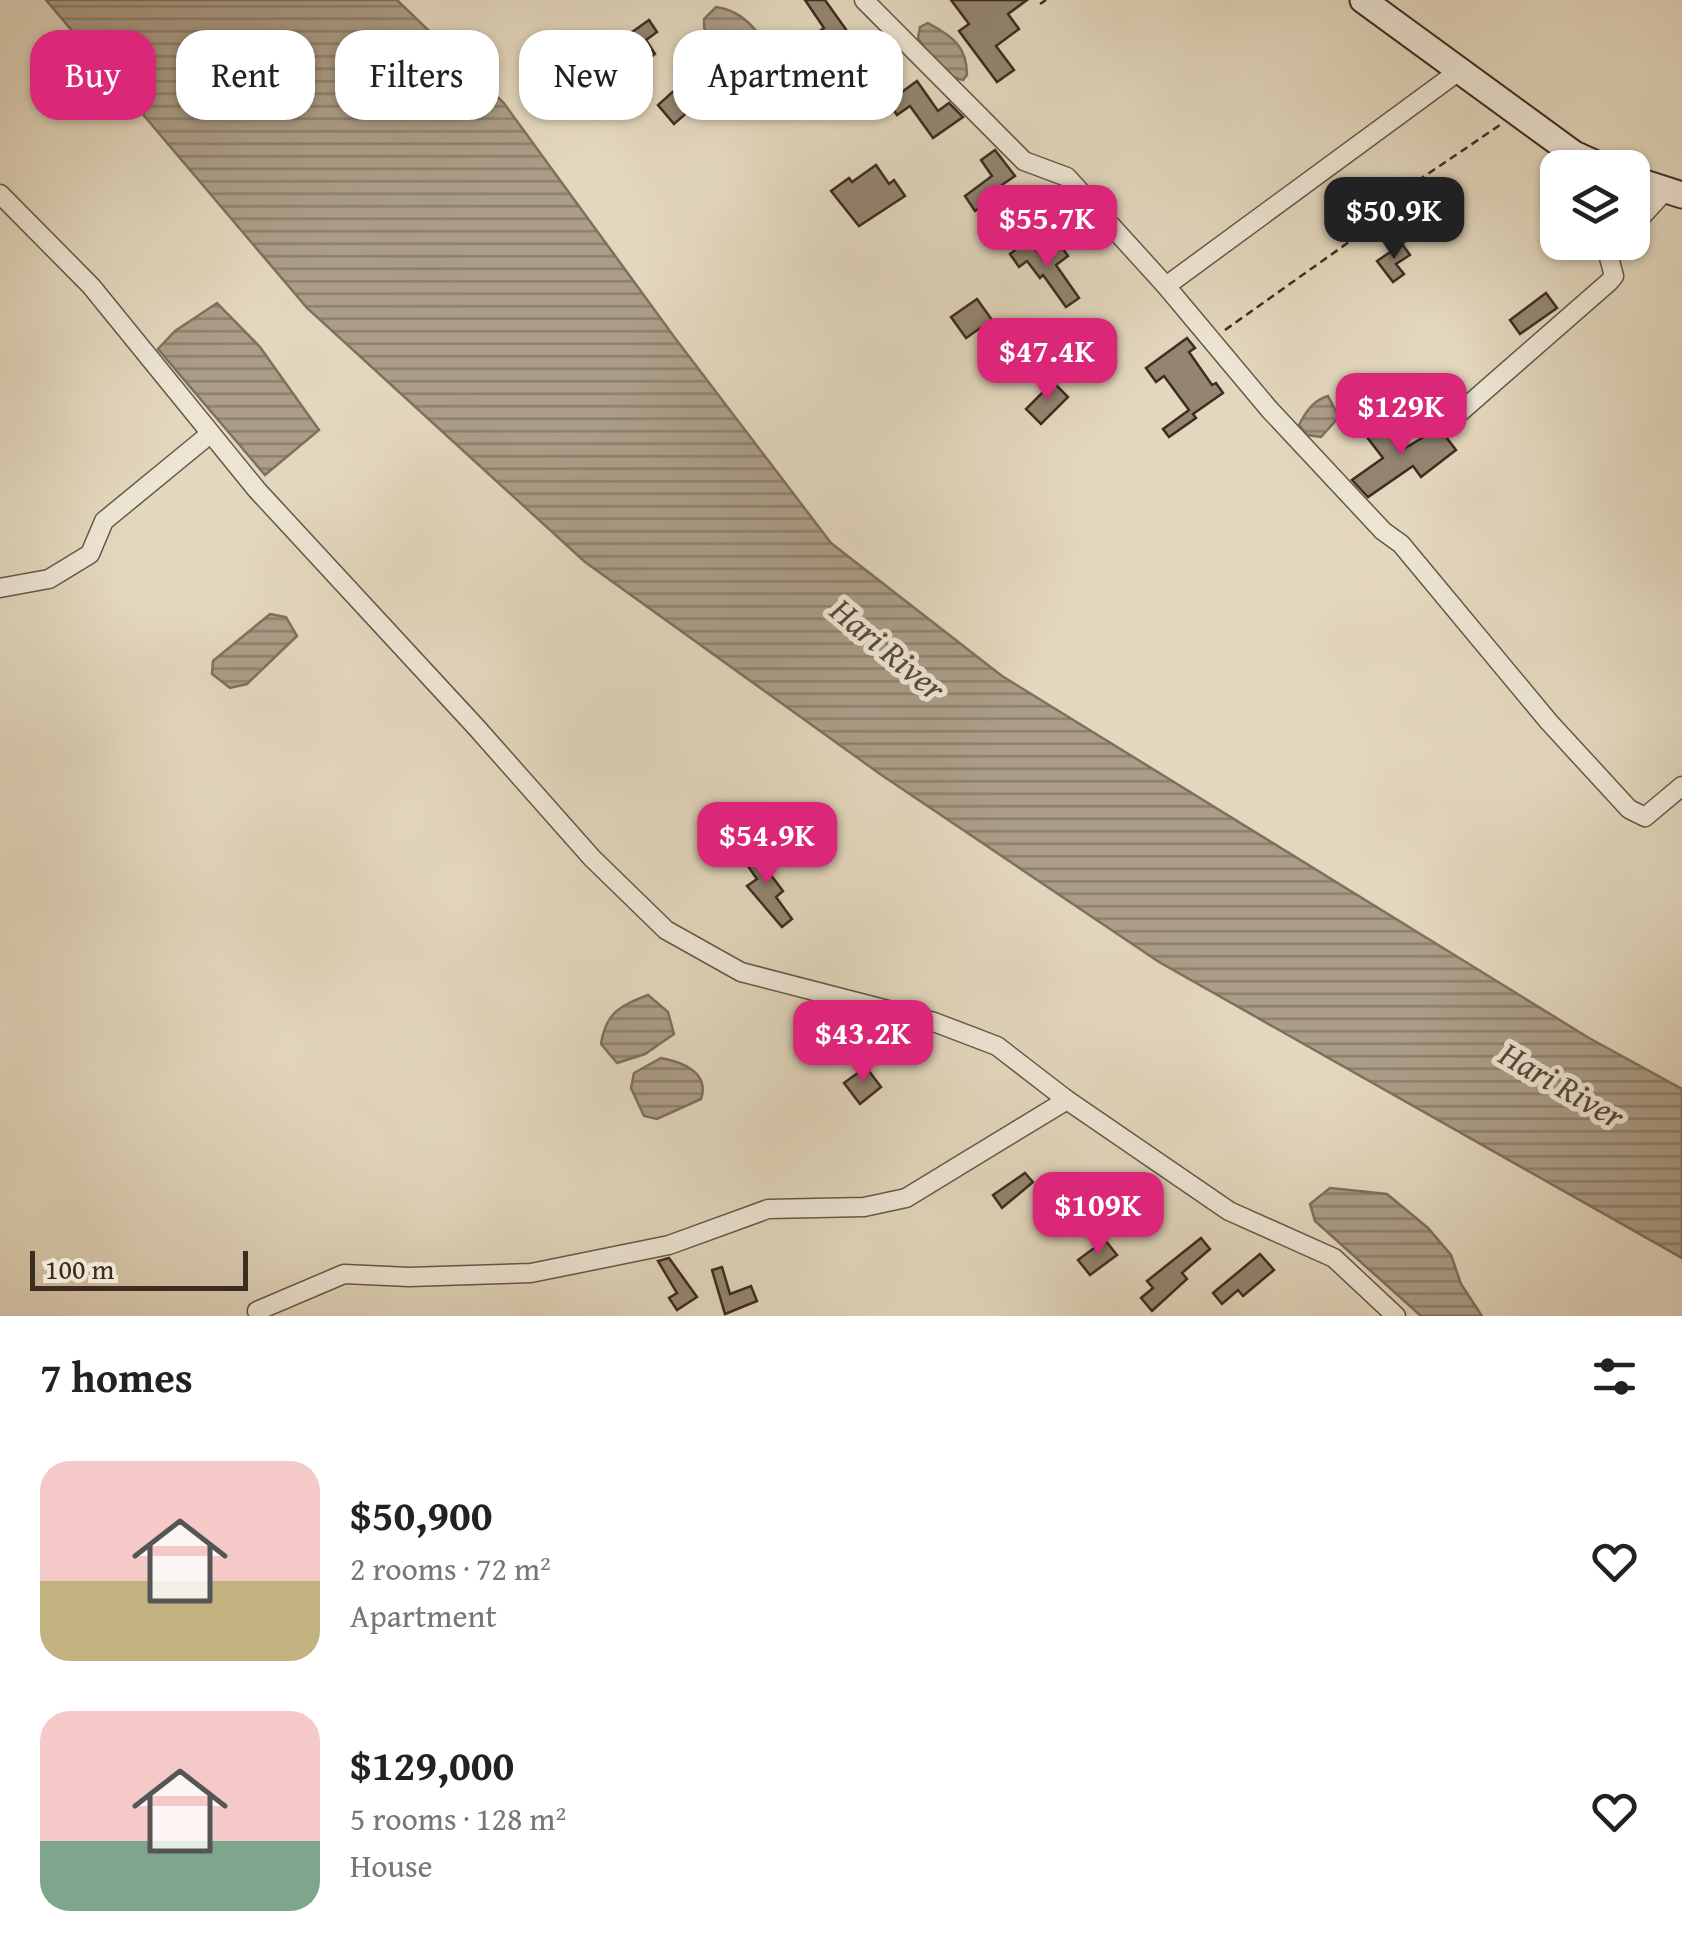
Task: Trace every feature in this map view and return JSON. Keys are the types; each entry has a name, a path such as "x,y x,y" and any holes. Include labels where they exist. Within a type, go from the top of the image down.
{"main road":[{"path":"1363,0 1568,150"},
{"path":"1650,185 1674,192"}],"street":[{"path":"864,0 1024,161 1066,177 1320,464 1383,531 1401,544 1549,722 1629,809 1645,817 1682,786"},
{"path":"1166,286 1459,71"},
{"path":"1650,212 1674,192"},
{"path":"0,194 91,286 256,490 592,858 666,930 741,972 934,1022 996,1046 1067,1100 1229,1210 1334,1258 1396,1316"},
{"path":"1450,421 1609,282 1614,276 1610,260"},
{"path":"0,588 49,580 90,554 104,521 210,434"},
{"path":"257,1310 344,1274 408,1277 531,1273 669,1246 768,1208 864,1208 906,1198 1067,1100"}],"path":[{"path":"1040,4 1046,0"},
{"path":"1211,340 1356,238 1362,218 1517,113"}],"water":[{"name":"Hari River","path":"46,0 397,0 428,30 335,30 335,120 499,120 499,98 831,543 1002,676 1589,1038 1682,1089 1682,1258 1159,962 880,774 585,562 307,308 148,120 156,120 156,30 71,30"},
{"path":"716,7 741,17 755,30 705,30 704,19"},
{"path":"928,23 961,49 967,75 963,80 942,70 918,38 920,27"},
{"path":"217,303 260,347 319,430 265,475 158,349 175,331"},
{"path":"1328,396 1339,417 1321,437 1307,435 1299,425 1315,403"},
{"path":"270,614 286,617 297,636 247,684 230,688 212,674 213,661"},
{"path":"648,995 668,1012 674,1034 645,1054 617,1063 601,1044 607,1024 622,1007"},
{"path":"661,1058 692,1070 703,1090 701,1099 657,1119 644,1116 631,1088 634,1073"},
{"path":"1330,1188 1387,1194 1428,1228 1451,1255 1461,1284 1482,1316 1421,1316 1315,1221 1310,1204"}],"building":[{"path":"805,0 825,0 846,30 821,30 824,28"},
{"path":"951,0 1027,0 1008,14 1019,29 996,46 1014,70 997,82 959,31 969,24"},
{"path":"649,20 657,32 653,35 653,30 635,30"},
{"path":"917,81 938,111 949,103 963,117 933,138 910,106 903,111 903,91"},
{"path":"673,92 673,120 679,120 674,124 658,105"},
{"path":"995,150 1015,176 996,189 999,194 975,211 965,196 992,176 981,160"},
{"path":"876,165 889,184 894,180 905,196 859,226 831,191"},
{"path":"1028,240 1043,259 1061,246 1068,256 1056,265 1079,298 1066,307 1043,275 1040,278 1027,261 1019,267 1010,254"},
{"path":"1402,244 1410,255 1396,264 1404,274 1393,282 1377,261"},
{"path":"1546,293 1557,308 1520,334 1510,320"},
{"path":"977,299 992,320 966,338 951,317"},
{"path":"1082,325 1096,345 1073,362 1059,342"},
{"path":"1187,338 1195,348 1189,352 1212,385 1216,383 1223,393 1169,437 1163,429 1189,410 1164,376 1156,382 1146,368"},
{"path":"1053,382 1068,397 1041,424 1026,409"},
{"path":"1379,421 1400,451 1439,428 1456,450 1421,477 1413,466 1368,497 1352,480 1383,458 1363,432"},
{"path":"764,848 773,860 764,866 783,891 776,897 792,919 782,927 747,886 757,879 745,862"},
{"path":"866,1067 881,1087 860,1104 844,1083"},
{"path":"1025,1173 1033,1182 1002,1208 993,1195"},
{"path":"1124,1189 1140,1210 1146,1205 1156,1218 1138,1231 1120,1207 1114,1212 1107,1202"},
{"path":"1201,1238 1210,1249 1182,1273 1187,1279 1152,1311 1141,1298 1153,1288 1147,1281"},
{"path":"1105,1240 1117,1255 1090,1275 1078,1260"},
{"path":"1260,1254 1274,1270 1243,1296 1238,1290 1222,1304 1213,1293"},
{"path":"669,1258 697,1297 677,1310 669,1298 677,1293 658,1261"},
{"path":"722,1267 730,1294 751,1286 757,1301 725,1314 712,1270"}]}
